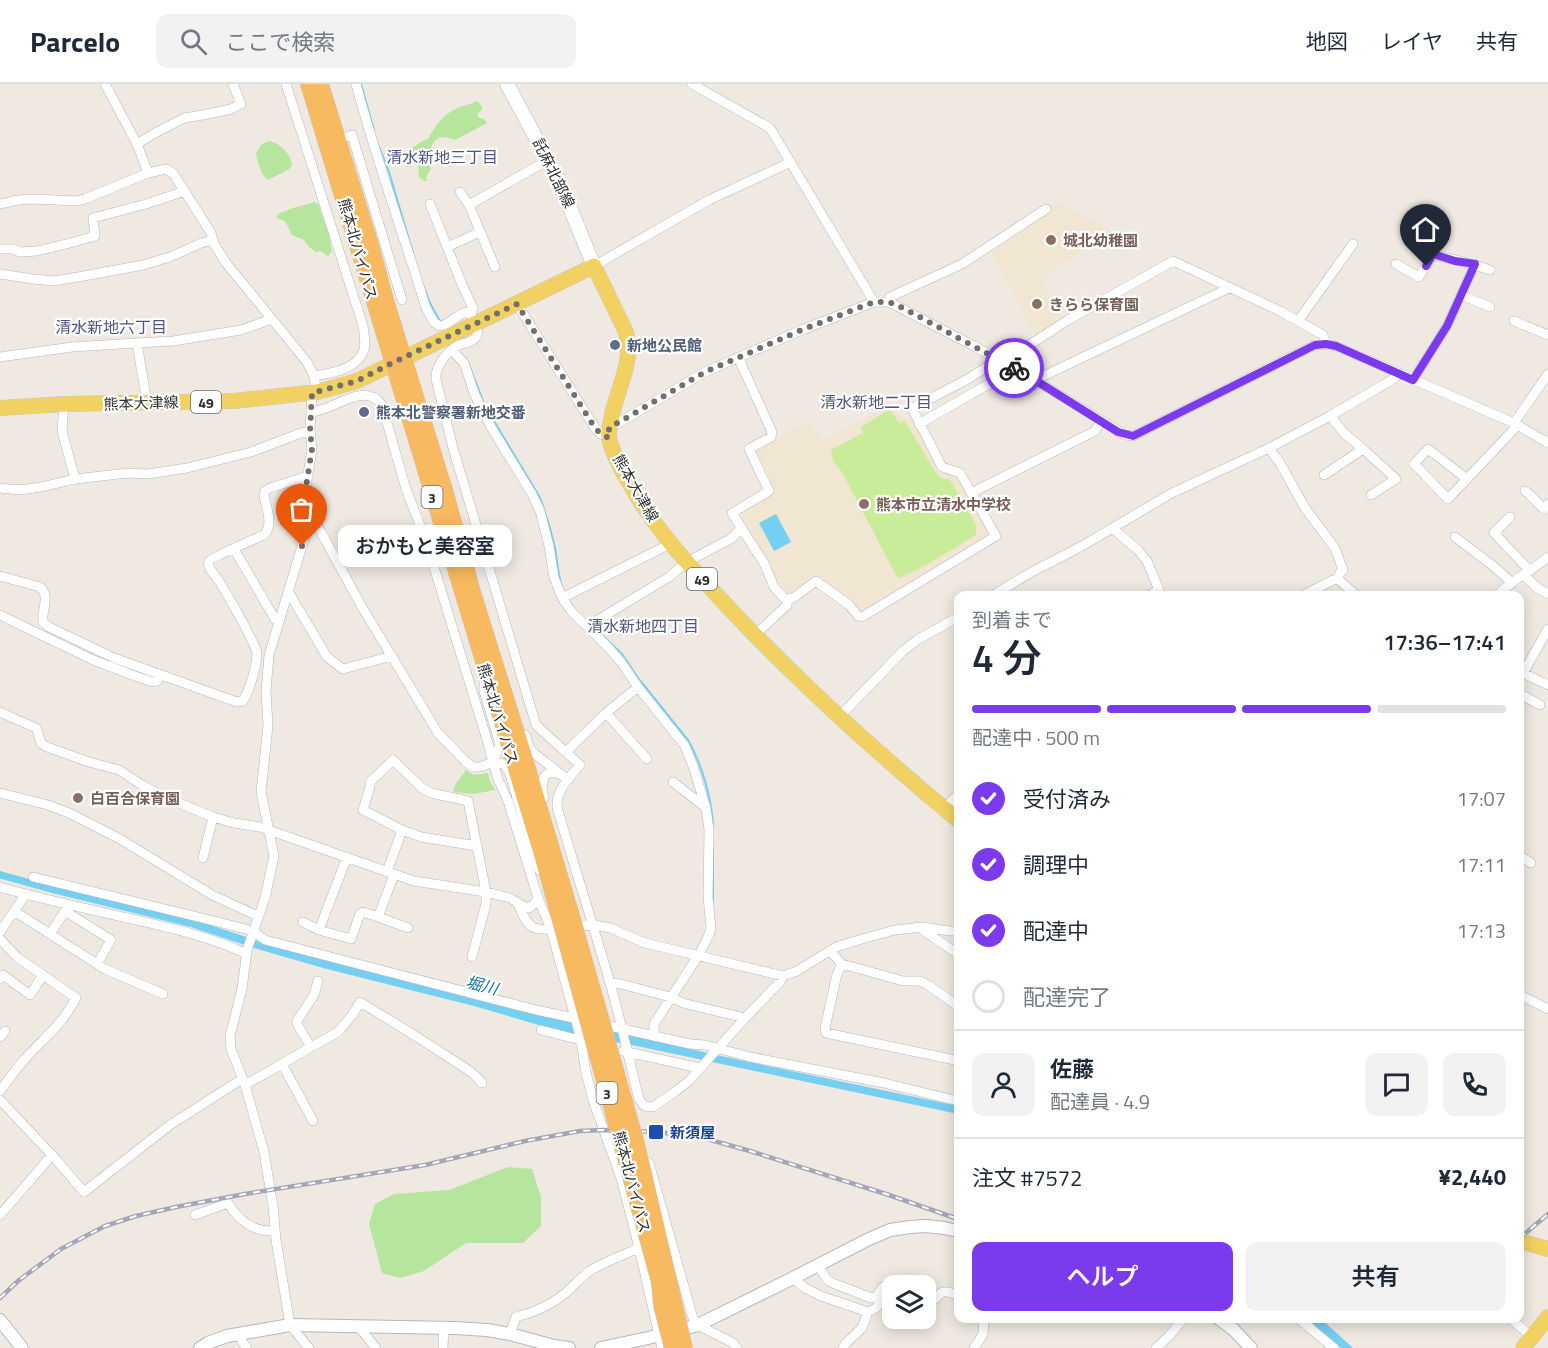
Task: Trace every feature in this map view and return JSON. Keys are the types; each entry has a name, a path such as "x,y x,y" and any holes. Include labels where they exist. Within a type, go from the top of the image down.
{"highway":[{"name":"熊本北バイパス","path":"309,84 398,360 488,661 557,901 658,1276 662,1305 674,1348"},
{"name":"熊本北バイパス","path":"321,84 379,246 398,360"},
{"name":"熊本北バイパス","path":"557,901 636,1140 685,1348"},
{"name":"3","path":"664,1257 693,1348"}],"main road":[{"name":"託麻北部線","path":"507,84 563,190 594,266"},
{"name":"熊本大津線","path":"0,408 64,404 234,401 314,392 357,381 474,319 517,304 594,266"},
{"path":"594,266 626,332 629,343 629,357 614,405 609,433"},
{"name":"熊本大津線","path":"609,433 618,462 633,491 670,544 755,635 879,753 954,817"},
{"path":"1524,1242 1548,1249"},
{"path":"1527,1343 1548,1317"}],"street":[{"path":"105,84 137,144 148,173"},
{"path":"137,144 184,118 231,109 241,104 233,84"},
{"path":"286,84 363,326 365,341 363,351 357,361 347,367 314,376"},
{"path":"356,84 370,137 426,308 439,326 444,326 460,313 467,312 474,319"},
{"path":"692,84 770,128 874,302"},
{"path":"469,205 548,160"},
{"path":"594,266 709,200 791,162"},
{"path":"0,204 18,200 76,201 148,173 166,169 173,173 231,269 307,363 314,376 310,431 312,449 305,493 306,533 269,655 267,673 268,726 261,792 274,855 265,898 247,952 242,989 230,1036 231,1049 264,1152 290,1325 309,1348"},
{"path":"0,249 13,249 20,252 37,251 95,236 93,218 184,191"},
{"path":"460,192 469,205 495,267"},
{"path":"430,204 473,308 478,333 471,342 452,350 439,364 435,371 435,379 453,448 536,724 579,765 566,778 559,791 556,799 557,807 610,983 639,1099 644,1106 653,1107 689,1081 783,976"},
{"path":"889,302 890,297 962,264 1046,209"},
{"path":"447,247 480,232"},
{"path":"1396,264 1419,277 1433,254 1438,239 1425,233"},
{"path":"0,274 54,281 125,269 161,260 213,240"},
{"path":"1298,321 1353,244"},
{"path":"379,246 402,300"},
{"path":"1433,254 1490,270"},
{"path":"1005,363 1006,360 1068,320 1173,261 1298,321 1323,335 1326,344"},
{"path":"1413,380 1447,326 1475,264"},
{"path":"1035,380 1229,288"},
{"path":"1461,295 1490,307"},
{"path":"517,304 601,434 609,433 705,372 874,302 889,302 1035,380 1118,432 1133,436 1315,345 1326,344 1364,357 1516,424 1548,443"},
{"path":"0,357 72,347 173,341 241,330 272,319"},
{"path":"1514,321 1548,335"},
{"path":"137,343 147,403"},
{"path":"452,350 464,363 475,395 491,427 540,511 554,577 572,612 591,626 685,746 706,808 709,830 708,897 711,921 709,936 654,1024 654,1036"},
{"path":"738,357 772,432 771,437 749,449 769,490 732,513 764,563 774,587 784,598 793,598 816,581 862,617 996,536 960,473 942,467 912,408 995,362 1005,363"},
{"path":"919,424 1008,373 1005,363"},
{"path":"1000,591 1170,494 1269,448 1330,416 1395,378 1399,373"},
{"path":"1467,479 1428,449 1414,465 1448,500 1467,479 1516,424 1548,374"},
{"path":"311,412 326,409 364,394 377,399 382,405 406,489 425,538 498,779 557,901"},
{"path":"64,404 62,431 75,479"},
{"path":"1330,416 1345,434 1396,479 1371,495"},
{"path":"971,493 1095,431 1101,421"},
{"path":"0,488 30,489 75,479 128,473 148,474 187,468 251,452 310,431"},
{"path":"1269,448 1305,508 1335,548 1343,570 1338,579"},
{"path":"1324,475 1363,449"},
{"path":"0,576 40,587 45,591 42,617 43,622 49,627 114,658 237,702 243,701 257,659 257,652 208,565 210,559 264,535 268,531 270,525 265,491 308,476"},
{"path":"1525,491 1544,509 1548,504"},
{"path":"1510,517 1494,533 1536,587 1548,594"},
{"path":"306,522 316,525 321,532 362,607 438,733 473,767 493,762 503,764 509,771 541,875 557,901"},
{"path":"591,626 669,577 687,562 732,538 741,528"},
{"path":"1112,528 1138,550 1147,561 1159,590 1157,591"},
{"path":"1455,537 1511,582"},
{"path":"565,596 670,544"},
{"path":"234,549 275,618 279,621"},
{"path":"1502,591 1511,582 1548,557"},
{"path":"1312,591 1338,579"},
{"path":"1338,579 1351,591"},
{"path":"288,591 327,657 343,669 392,656"},
{"path":"755,635 787,605 788,599"},
{"path":"0,615 93,660 135,676 153,682 157,681 161,675"},
{"path":"840,716 903,651 917,640 954,619"},
{"path":"1524,671 1548,629"},
{"path":"488,661 512,693 530,749 566,778"},
{"path":"488,661 484,691 499,741 493,762"},
{"path":"1524,673 1548,685"},
{"path":"566,752 606,713 638,687"},
{"path":"1524,696 1540,705"},
{"path":"0,712 36,728 41,742 47,747 119,770 160,795 213,817 234,824 260,827 414,881 510,898 518,905 530,926 537,929 592,925 610,928 645,943 783,976 797,971 836,948 872,936 922,927 954,931"},
{"path":"606,713 647,759"},
{"path":"472,957 486,904 486,892 477,846 468,801 430,793 393,760 370,782 363,810 402,830 422,837 477,846"},
{"path":"566,778 556,772 549,773 541,788 561,855 557,901 551,929 581,1039 586,1073 594,1103 621,1178 662,1348"},
{"path":"673,782 706,808"},
{"path":"0,793 48,805 69,813 120,839 212,895 258,916"},
{"path":"945,809 954,799"},
{"path":"203,858 213,817"},
{"path":"378,917 402,830"},
{"path":"319,930 347,857"},
{"path":"1524,859 1531,863"},
{"path":"33,876 183,912 252,932 265,940 576,1020 884,1083 954,1100"},
{"path":"0,887 194,934 247,952"},
{"path":"0,932 26,894"},
{"path":"518,905 529,908 534,904 557,901"},
{"path":"14,911 105,969 163,994"},
{"path":"50,934 65,911 111,940 97,964"},
{"path":"303,922 319,930 351,939 360,914 363,912 408,928"},
{"path":"922,927 954,951"},
{"path":"0,939 18,957 76,998 70,1011 58,1026 23,1061 0,1091"},
{"path":"830,951 842,964 903,981 920,981 954,1003"},
{"path":"842,964 837,974 825,1028 826,1033 954,1060"},
{"path":"0,979 3,975 30,995 43,975"},
{"path":"311,1047 297,1021 314,995 318,981"},
{"path":"610,983 745,1018"},
{"path":"1524,997 1548,1009"},
{"path":"0,1100 84,1192 170,1125 243,1082 282,1064 338,1032 360,1002 438,1050 478,1077 482,1083"},
{"path":"541,1030 701,1066"},
{"path":"282,1064 313,1121"},
{"path":"586,1073 630,1064"},
{"path":"0,1215 52,1155"},
{"path":"616,1164 633,1158 649,1162 693,1318 698,1325 733,1343 737,1348"},
{"path":"195,1215 228,1203 242,1220 261,1231 275,1231"},
{"path":"601,1348 698,1325 890,1230 926,1226 954,1230"},
{"path":"510,1334 516,1317 541,1309 563,1295 593,1269 639,1248"},
{"path":"818,1265 830,1282 871,1298 876,1297 882,1288"},
{"path":"793,1278 805,1288 821,1296 868,1311 876,1308 882,1299"},
{"path":"936,1299 945,1292 954,1294"},
{"path":"843,1348 862,1328 868,1311"},
{"path":"974,1348 983,1334 984,1323"},
{"path":"1156,1348 1180,1323"},
{"path":"1225,1323 1251,1348"},
{"path":"1304,1323 1334,1348"},
{"path":"1513,1323 1527,1343"},
{"path":"200,1348 208,1343 240,1334 290,1325 444,1327 487,1330 510,1334 553,1347 569,1348"},
{"path":"358,1326 376,1348"},
{"path":"443,1348 444,1327"},
{"path":"2,1328 22,1348"},
{"path":"240,1334 247,1348"}],"shaded area":[{"name":"城北幼稚園","path":"1057,202 1115,231 1040,277 1063,316 1061,320 1036,335 1013,293 1019,289 1012,292 988,249"},
{"name":"熊本市立清水中学校","path":"892,404 902,418 912,419 941,469 955,474 987,529 985,537 863,610 857,610 850,600 817,576 811,576 791,592 786,592 777,582 768,559 741,517 741,512 773,491 774,487 757,451 758,448 810,423 821,441"}],"green space":[{"path":"477,101 482,110 477,114 487,123 455,140 444,137 436,140 431,147 434,152 428,163 431,169 426,177 427,181 419,177 419,156 414,156 411,167 406,167 404,162 407,157 406,152 428,139 448,113"},
{"path":"269,141 284,150 290,157 292,166 268,180 261,171 256,153 262,144"},
{"path":"315,202 319,205 328,230 332,252 328,256 320,251 316,252 304,240 292,235 285,221 276,218 278,214"},
{"path":"888,410 899,423 905,421 936,473 950,480 976,525 976,535 900,578 897,577 842,472 833,461 831,450 863,433 861,427"},
{"path":"466,770 474,775 488,773 495,790 474,794 453,792 455,785"},
{"path":"508,1167 532,1169 541,1197 541,1226 523,1243 466,1243 424,1271 400,1278 382,1273 369,1224 375,1204 394,1194 449,1190"}],"water":[{"path":"776,514 791,542 774,551 759,523"},
{"path":"0,871 204,923 313,957 512,1009 954,1105 954,1113 566,1033 474,1006 323,968 191,927 0,879"},
{"path":"1312,1323 1325,1323 1353,1348 1341,1348"}],"waterway":[{"path":"361,84 374,130"},
{"path":"376,139 389,172 413,253"},
{"path":"424,287 441,323"},
{"path":"468,362 485,406 539,496 552,535 562,587"},
{"path":"604,637 622,654 638,678 688,740 705,781 713,824"},
{"path":"713,848 713,901"}],"railway":[{"path":"0,1298 18,1281 61,1249 105,1226 136,1216 245,1194 425,1165 525,1141 580,1131 656,1132 700,1137 886,1194 954,1218"},
{"path":"1524,1235 1548,1214"}],"way so far":[{"path":"302,546 306,533 305,493 312,449 310,431 312,393 357,381 517,304 595,428 609,438 609,428 705,372 804,329 874,302 889,302 903,308 1014,368"}],"place":[{"name":"城北幼稚園","path":"1051,240"},
{"name":"きらら保育園","path":"1037,304"},
{"name":"新地公民館","path":"615,345"},
{"name":"熊本北警察署新地交番","path":"364,412"},
{"name":"熊本市立清水中学校","path":"864,504"},
{"name":"おかもと美容室","path":"302,546"},
{"name":"白百合保育園","path":"78,798"},
{"name":"新須屋","path":"656,1132"}],"district":[{"name":"清水新地三丁目","path":"442,157"},
{"name":"清水新地六丁目","path":"111,327"},
{"name":"清水新地二丁目","path":"876,402"},
{"name":"清水新地四丁目","path":"643,626"}],"route":[{"path":"1014,368 1118,432 1133,436 1315,345 1336,346 1413,380 1447,326 1475,264 1433,254 1426,266"}],"water label":[{"name":"堀川","path":"482,985"}]}
